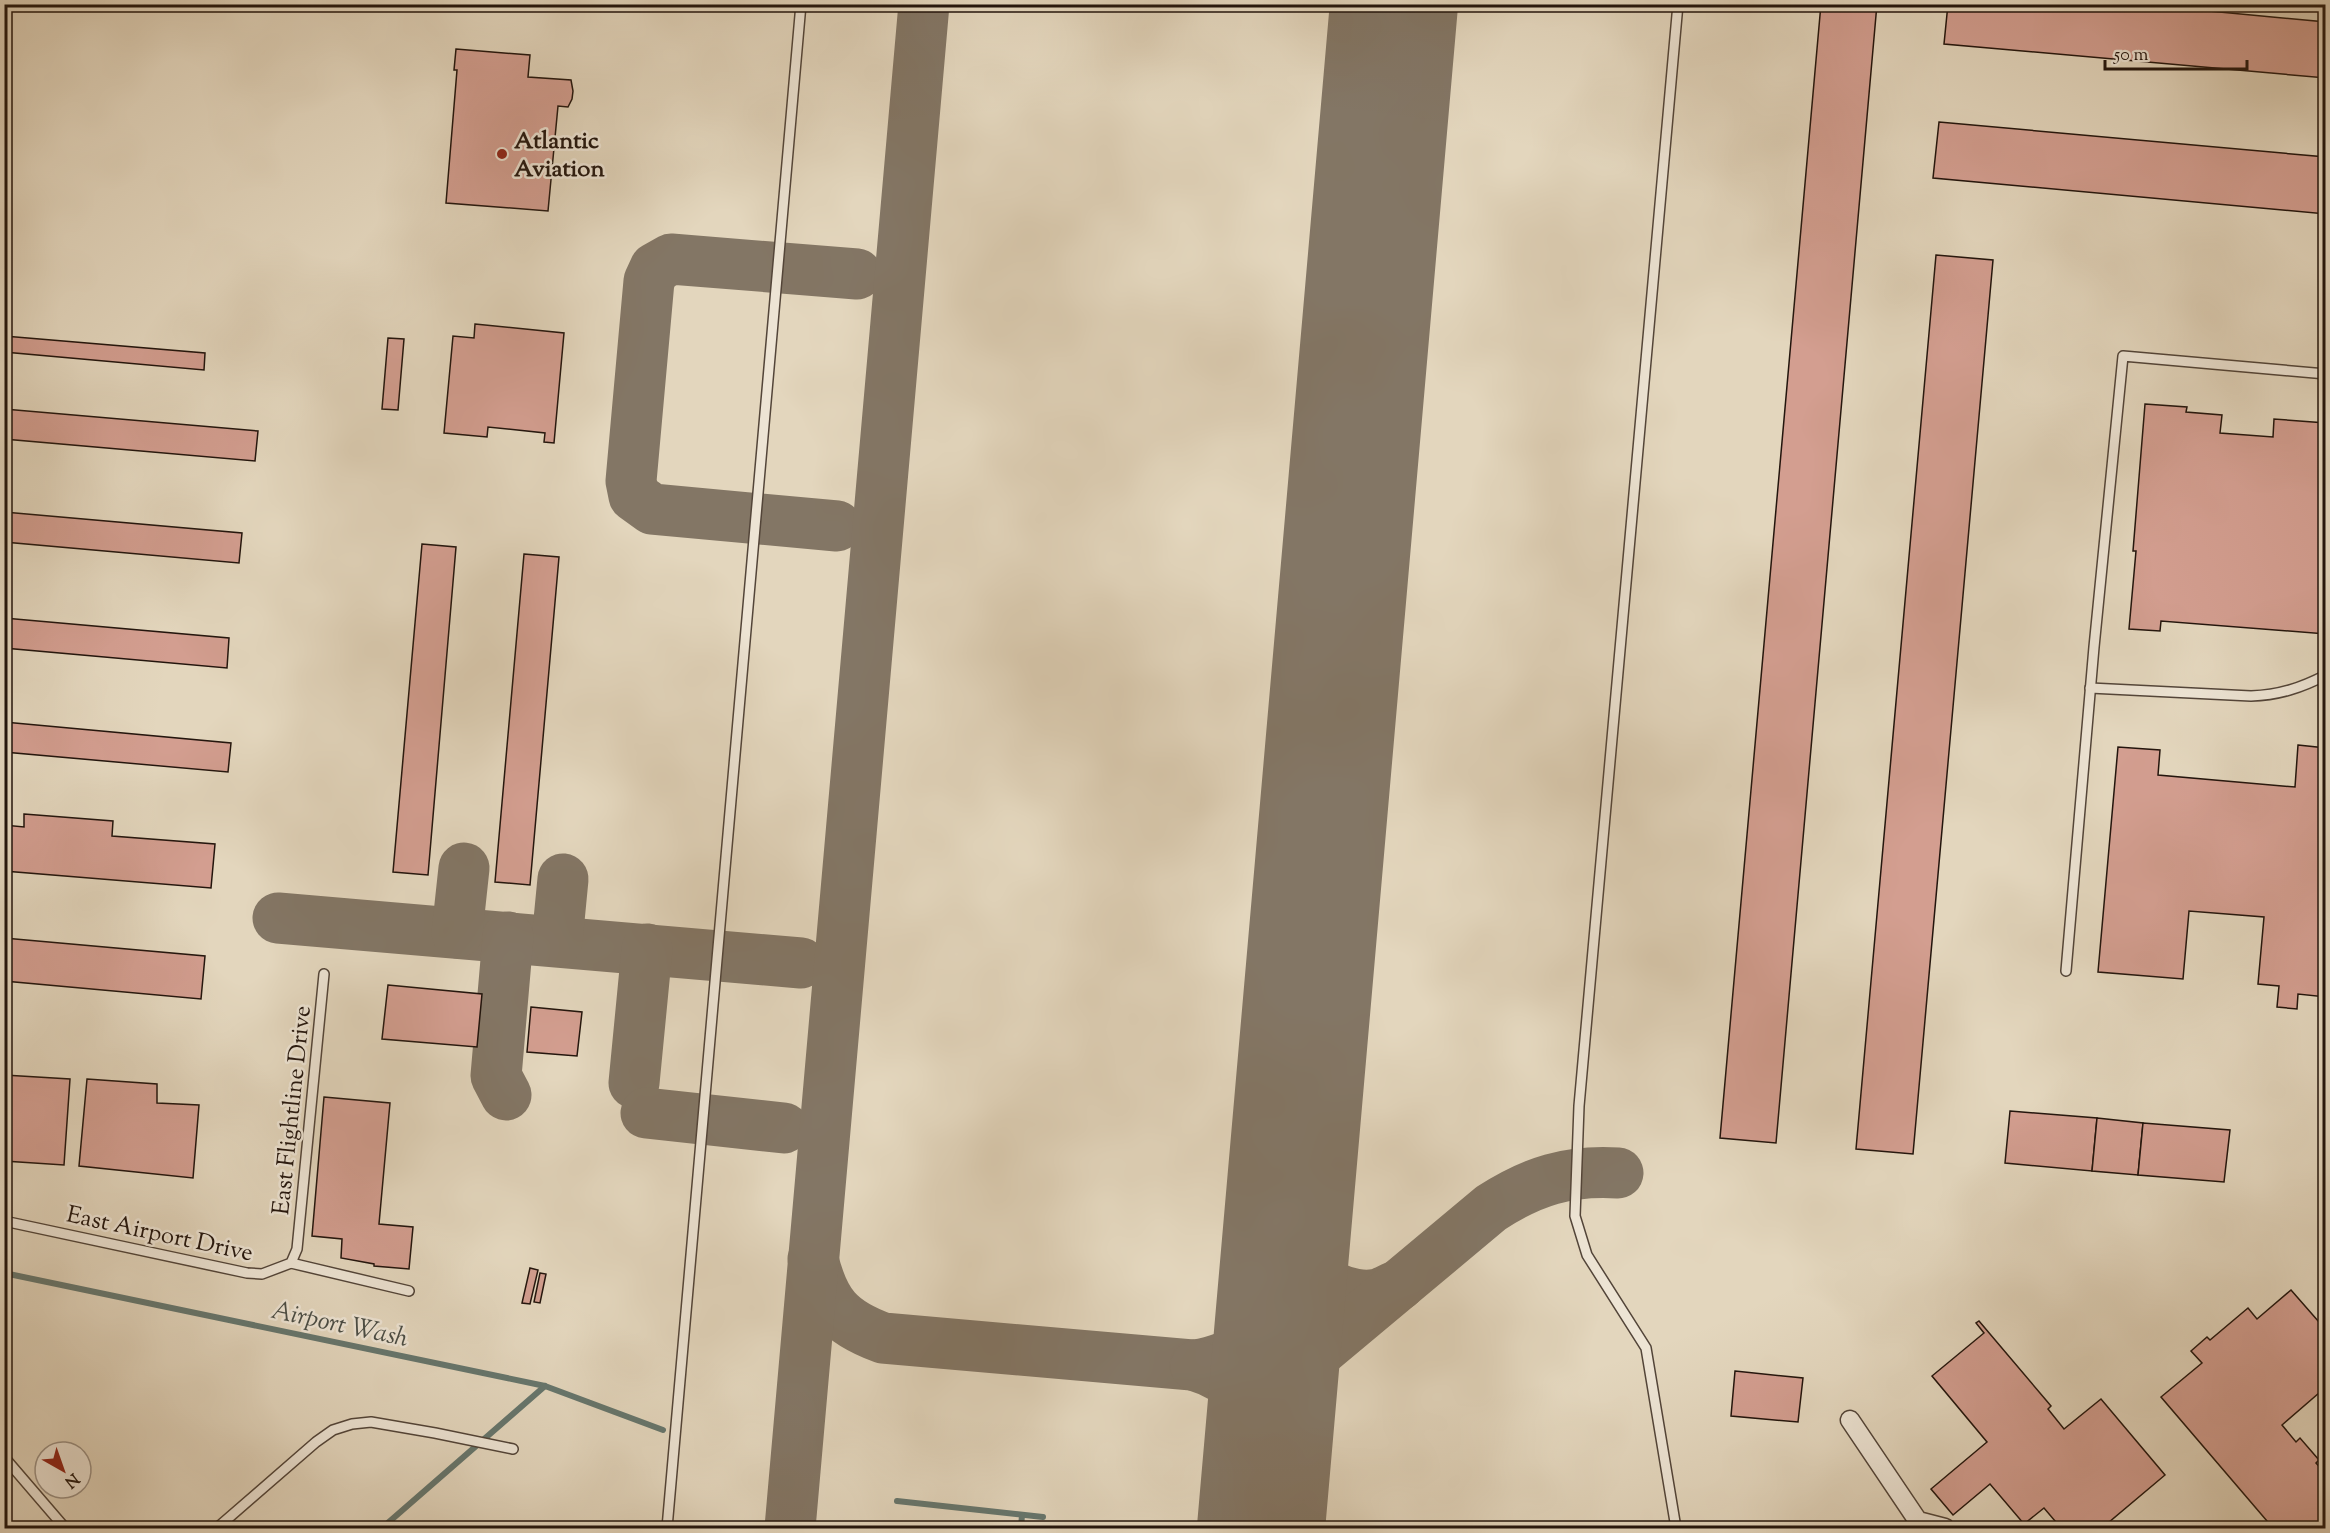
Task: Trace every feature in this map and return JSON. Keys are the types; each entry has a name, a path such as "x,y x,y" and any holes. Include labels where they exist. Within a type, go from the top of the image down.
{"street":[{"path":"1850,1420 1918,1521 1945,1528"}],"lane":[{"path":"667,1528 801,4"},
{"path":"1676,1528 1646,1348 1587,1255 1575,1216 1579,1106 1678,4"},
{"path":"2066,971 2090,688 2123,356 2325,374"},
{"path":"2090,688 2273,696 2325,675"},
{"name":"East Flightline Drive","path":"291,1263 297,1249 324,974"},
{"name":"East Airport Drive","path":"4,1221 247,1273 262,1274 291,1263"},
{"path":"291,1263 409,1292"},
{"path":"217,1528 333,1430 352,1424 371,1422 513,1449"},
{"path":"4,1457 65,1528"}],"building":[{"path":"1821,4 1877,4 1776,1143 1720,1138"},
{"path":"1948,4 2135,4 2326,22 2326,78 1944,44"},
{"name":"Atlantic Aviation","path":"456,49 530,55 528,77 571,80 573,91 568,107 558,106 548,211 446,203 457,70 454,70"},
{"path":"1939,122 2326,157 2326,214 1933,178"},
{"path":"1936,255 1993,260 1913,1154 1856,1149"},
{"path":"475,324 564,333 554,443 544,442 545,433 488,427 487,437 444,433 453,336 474,338"},
{"path":"4,336 205,353 204,370 4,352"},
{"path":"388,338 404,339 398,410 382,409"},
{"path":"2145,404 2187,407 2186,412 2222,415 2220,433 2273,437 2274,419 2326,423 2326,634 2161,621 2160,631 2129,629"},
{"path":"4,409 258,431 255,461 4,439"},
{"path":"4,512 242,533 239,563 4,542"},
{"path":"422,544 456,547 428,875 393,872"},
{"path":"524,554 559,557 530,885 495,882"},
{"path":"4,618 229,638 227,668 4,648"},
{"path":"4,722 231,743 228,772 4,752"},
{"path":"2298,745 2326,748 2326,997 2298,994 2297,1009 2277,1007 2279,986 2258,984 2264,917 2189,911 2183,979 2098,972 2118,747 2160,750 2158,775 2295,787"},
{"path":"24,814 113,821 112,836 215,844 211,888 4,871 4,825 24,827"},
{"path":"4,938 205,956 201,999 4,981"},
{"path":"388,985 482,994 477,1047 382,1039"},
{"path":"531,1007 582,1012 577,1056 527,1052"},
{"path":"4,1075 70,1079 64,1165 4,1161"},
{"path":"87,1079 157,1084 157,1103 199,1105 193,1178 79,1166"},
{"path":"324,1097 390,1103 379,1224 413,1227 409,1269 374,1266 374,1264 341,1258 342,1239 312,1236"},
{"path":"2010,1111 2097,1118 2092,1171 2005,1163"},
{"path":"2097,1118 2143,1123 2138,1175 2092,1171"},
{"path":"2143,1123 2230,1130 2224,1182 2138,1175"},
{"path":"530,1268 538,1270 530,1304 522,1303"},
{"path":"540,1273 546,1274 540,1303 534,1302"},
{"path":"2291,1290 2326,1330 2326,1400 2319,1393 2282,1425 2296,1442 2300,1438 2319,1460 2316,1463 2326,1474 2326,1517 2312,1528 2273,1528 2161,1397 2202,1363 2191,1351 2207,1337 2210,1340 2248,1308 2257,1319"},
{"path":"1979,1321 2051,1406 2048,1409 2064,1429 2101,1399 2165,1475 2102,1528 2061,1528 2044,1508 2024,1524 1990,1484 1953,1515 1931,1489 1987,1442 1932,1376 1984,1333 1976,1323"},
{"path":"1735,1371 1803,1378 1798,1422 1731,1416"}],"waterway":[{"name":"Airport Wash","path":"4,1273 545,1386 663,1430"},
{"path":"382,1528 545,1386"},
{"path":"897,1501 1043,1517"},
{"path":"1021,1528 1022,1515"}],"taxiway":[{"path":"790,1528 924,4"},
{"path":"837,526 652,509 634,496 631,481 649,281 655,268 671,259 857,274"},
{"path":"457,933 464,868"},
{"path":"557,941 563,879"},
{"path":"278,918 801,963"},
{"path":"506,1095 496,1076 508,937"},
{"path":"634,1083 647,949"},
{"path":"646,1113 784,1128"},
{"path":"813,1259 828,1300 844,1318 883,1338 1192,1365 1284,1368 1314,1356 1491,1208 1506,1199 1552,1179 1583,1173 1618,1173"},
{"path":"1288,1220 1298,1256 1303,1265 1321,1281 1343,1291 1367,1295 1380,1293 1399,1285"},
{"path":"1195,1365 1228,1356 1240,1349 1258,1330 1281,1289"},
{"path":"1196,1366 1222,1378 1242,1394 1256,1416 1268,1443"}],"runway":[{"path":"1261,1528 1394,4"}],"place":[{"name":"Atlantic Aviation","path":"502,154"}]}
